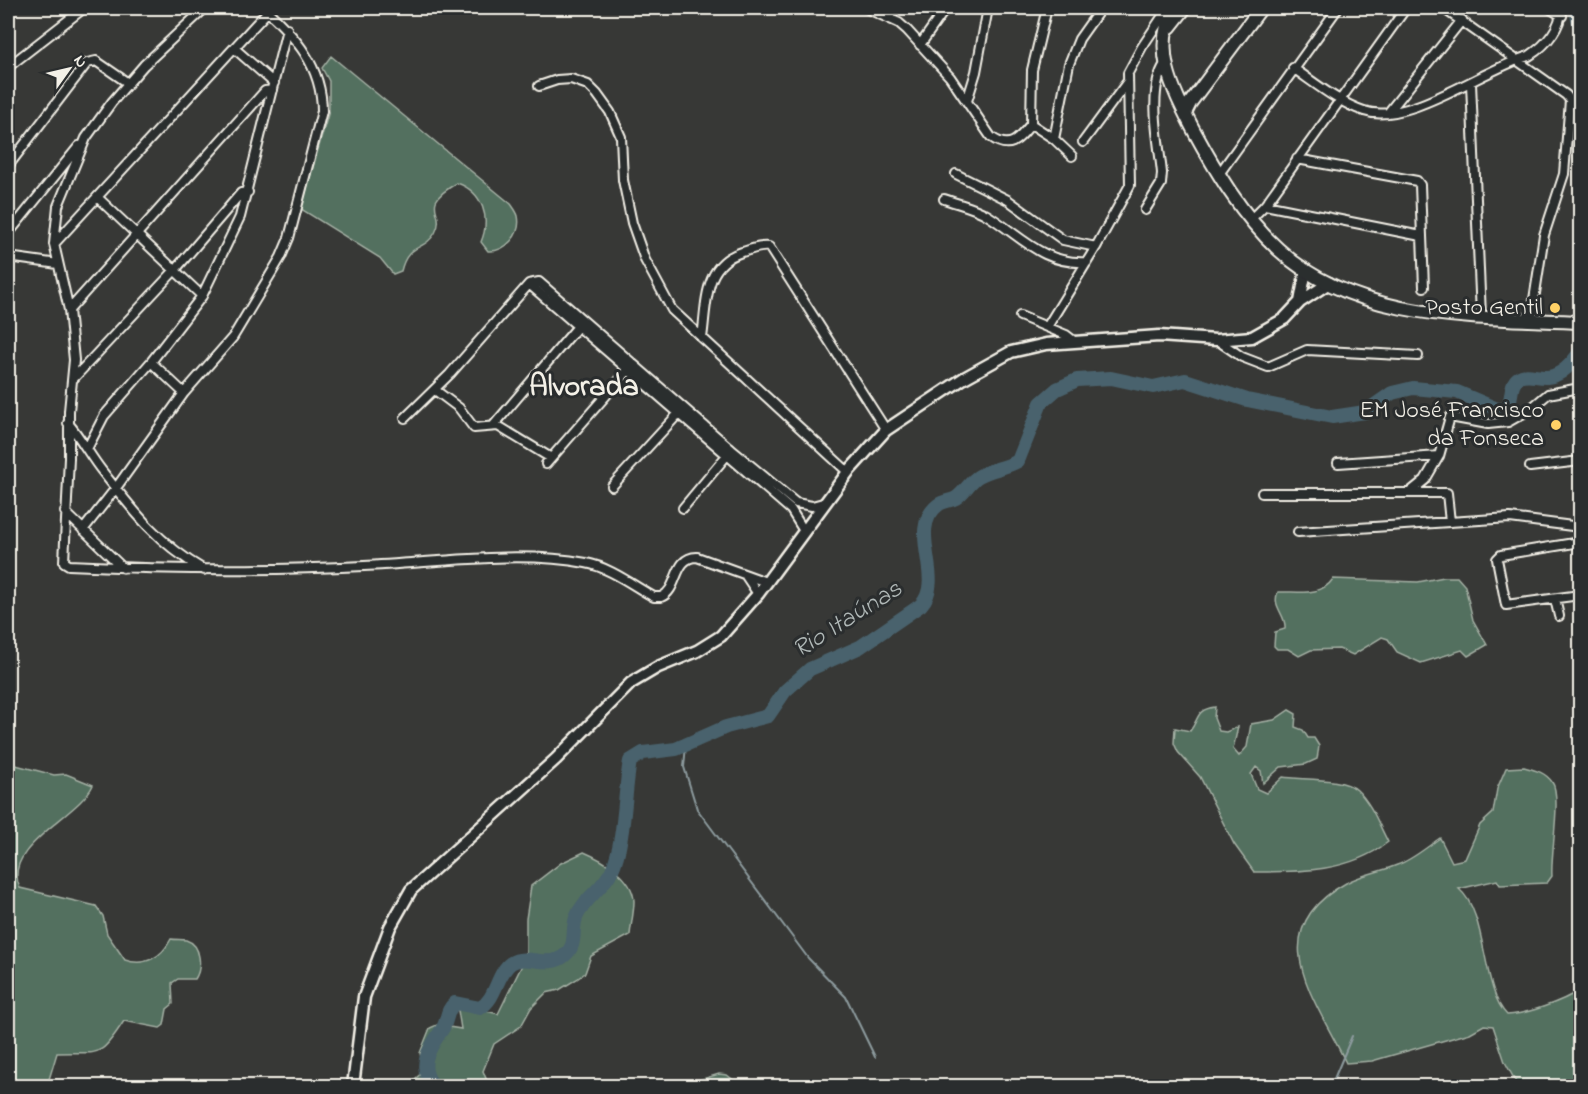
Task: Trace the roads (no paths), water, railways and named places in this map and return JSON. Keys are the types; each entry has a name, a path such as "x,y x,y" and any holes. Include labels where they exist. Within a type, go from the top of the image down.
{"main road":[{"path":"1174,8 1168,19 1163,48 1165,64 1185,113 1219,174 1251,219 1280,251 1329,283 1384,304 1432,313 1581,322"},
{"path":"1167,30 1185,8"},
{"path":"1185,113 1261,8"},
{"path":"1197,135 1193,112 1200,92"},
{"path":"1300,302 1306,270"},
{"path":"353,1086 364,997 390,927 411,890 548,766 632,683 658,667 710,644 736,621 823,503 886,430 956,383 1011,352 1046,344 1159,336 1216,340 1245,338 1264,333 1284,319 1300,302 1329,283"}],"street":[{"path":"8,67 84,8"},
{"path":"8,234 128,83 205,8"},
{"path":"866,8 903,26 950,77 991,137 1003,144 1015,143 1031,124 1033,60 1047,8"},
{"path":"888,17 897,8"},
{"path":"920,45 946,8"},
{"path":"967,101 976,72 988,8"},
{"path":"1054,139 1069,64 1079,39 1101,8"},
{"path":"1047,327 1063,296 1087,262 1130,186 1128,81 1131,66 1168,8"},
{"path":"1219,174 1336,8"},
{"path":"1251,219 1264,205 1406,8"},
{"path":"1443,8 1566,95 1570,108 1564,174 1546,229 1531,319"},
{"path":"1293,68 1340,99 1364,111 1388,113 1418,104 1471,82 1537,51 1556,28 1562,12 1549,8"},
{"path":"54,244 234,48 266,9 287,29 312,66 322,97 322,111 301,197 281,257 233,337 184,393 83,530"},
{"path":"1388,113 1462,20"},
{"path":"88,447 104,416 151,362 202,296 240,217 287,29"},
{"path":"234,48 273,86"},
{"path":"8,166 87,63 96,62 128,83"},
{"path":"1145,210 1161,184 1155,92 1159,73 1165,64"},
{"path":"539,86 557,80 580,81 597,94 610,112 621,137 627,207 645,260 672,310 848,472"},
{"path":"1083,142 1128,81"},
{"path":"1471,82 1481,316"},
{"path":"69,310 264,91 273,86"},
{"path":"1031,124 1054,139 1072,156"},
{"path":"86,138 57,206 54,244 69,310 74,378 68,423 69,458 62,557 69,565 205,571 364,566 456,559 576,561 596,566 654,597 661,597 670,590 682,564 691,557 766,582"},
{"path":"1297,159 1413,179 1420,185 1424,288"},
{"path":"956,174 1008,200 1063,240 1096,247"},
{"path":"74,378 175,270 241,193 248,192"},
{"path":"97,197 202,296"},
{"path":"944,199 985,214 1025,244 1052,259 1087,262"},
{"path":"1264,205 1421,236"},
{"path":"702,338 710,286 718,266 730,256 761,247 770,247 886,430"},
{"path":"8,257 58,264"},
{"path":"405,418 435,390 529,284 539,282 581,323 791,510 804,531"},
{"path":"1020,316 1075,342"},
{"path":"435,390 459,408 474,428 494,425 581,323"},
{"path":"1216,340 1242,357 1268,367 1307,350 1418,356"},
{"path":"151,362 184,393"},
{"path":"494,425 549,461 631,367"},
{"path":"1409,493 1425,480 1439,456 1450,417 1488,424 1508,422 1529,410 1548,394 1581,388"},
{"path":"612,486 681,411"},
{"path":"68,423 88,447 101,470 159,539 205,571"},
{"path":"729,454 796,503 812,506 823,503"},
{"path":"683,508 729,454"},
{"path":"1338,463 1439,456"},
{"path":"1530,467 1581,461"},
{"path":"1262,493 1447,493 1450,522"},
{"path":"65,512 123,568"},
{"path":"1298,532 1510,518 1581,527"},
{"path":"1581,542 1501,555 1497,559 1504,602 1509,606 1581,595"},
{"path":"746,576 758,594"},
{"path":"1556,599 1559,616"}],"waterway":[{"name":"Rio Itaúnas","path":"1575,8 1580,26"},
{"name":"Rio Itaúnas","path":"434,1086 428,1079 425,1064 452,1006 455,1003 480,1008 486,1004 502,973 517,960 558,960 568,952 579,911 604,882 616,858 622,831 630,761 643,753 676,749 726,727 768,716 785,691 810,669 860,647 921,605 928,594 930,582 925,541 925,527 929,515 938,505 959,496 979,476 1018,461 1041,403 1057,389 1077,380 1111,378 1153,387 1185,380 1247,400 1332,417 1365,412 1392,393 1413,388 1457,392 1497,409 1506,409 1513,385 1518,378 1525,375 1547,377 1562,372 1580,352"},
{"path":"686,745 684,767 697,809 808,958 846,997 875,1057"},
{"path":"1331,1086 1352,1036"}],"place":[{"name":"Posto Gentil","path":"1555,308"},
{"name":"EM José Francisco da Fonseca","path":"1556,425"}],"district":[{"name":"Alvorada","path":"584,388"}]}
